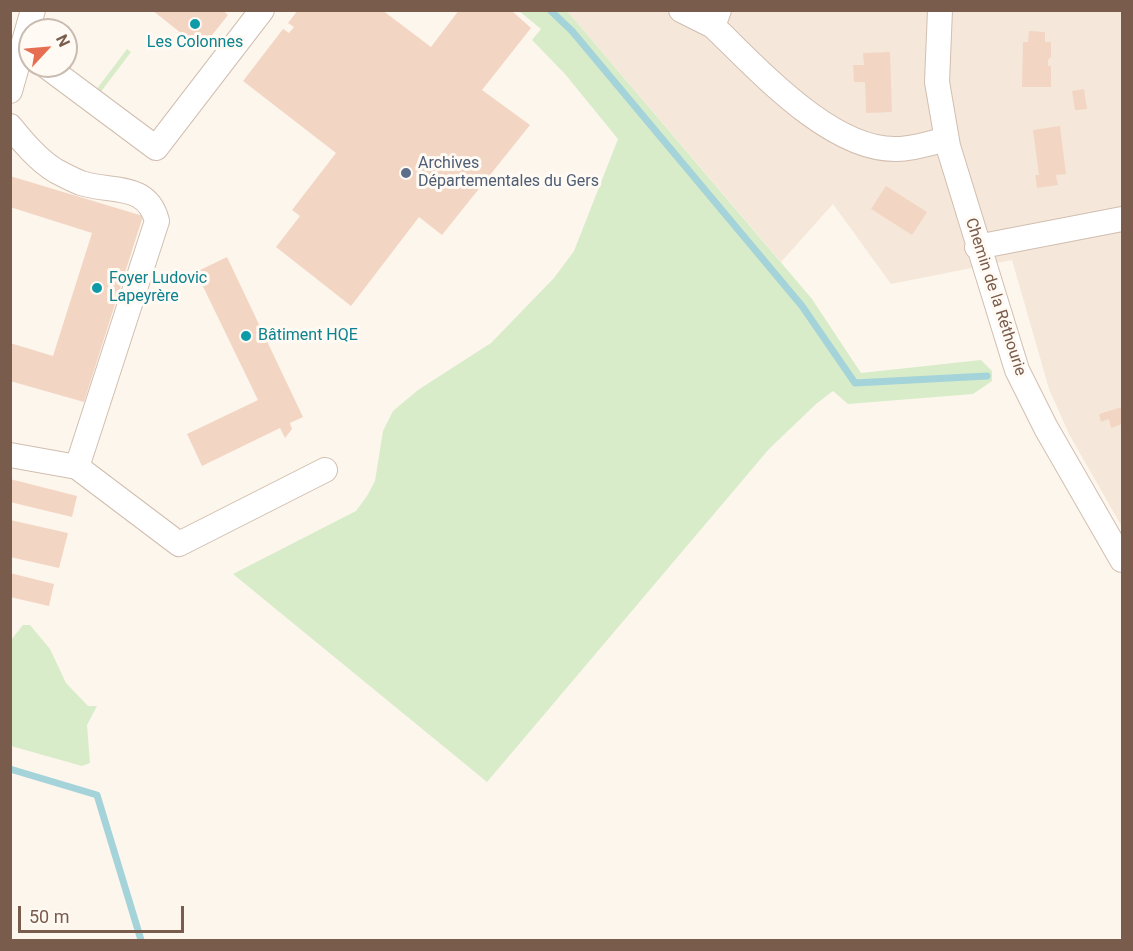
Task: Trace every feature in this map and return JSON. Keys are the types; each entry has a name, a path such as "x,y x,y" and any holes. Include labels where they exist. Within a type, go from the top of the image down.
{"street":[{"path":"62,78 156,148 262,10"},
{"path":"681,10 716,18 797,106 856,143 896,150 946,139"},
{"name":"Chemin de la Réthourie","path":"940,10 937,82 946,139 977,247 1017,370 1046,428 1122,560"},
{"path":"10,91 18,71"},
{"path":"10,126 27,147 54,169 82,183 146,199 154,208 157,221 77,467"},
{"path":"977,247 1122,219"},
{"path":"10,455 77,467 179,544 326,470"}],"shaded area":[{"path":"567,11 1122,11 1122,527 1069,434 1049,389 1012,260 891,284 833,204 781,262"}],"green space":[{"path":"519,11 567,11 812,299 861,373 981,360 992,371 992,381 973,394 848,404 833,391 816,404 769,449 487,782 233,574 356,511 375,481 383,431 393,411 418,390 491,343 554,278 574,251 618,139 565,74 532,40 541,29"},
{"path":"127,49 131,52 100,93 96,90"},
{"path":"23,625 30,625 50,649 66,683 88,706 97,706 87,725 90,763 82,766 11,746 11,640"}],"building":[{"name":"Les Colonnes","path":"152,10 223,10 228,15 201,49"},
{"name":"Archives Départementales du Gers","path":"298,10 382,10 431,47 459,10 511,10 531,28 482,90 530,125 442,235 419,217 351,306 276,247 300,216 292,210 336,153 243,81 283,29 289,33 294,27 288,23"},
{"path":"1029,31 1045,32 1045,42 1051,42 1051,57 1048,60 1048,66 1051,66 1051,87 1022,87 1023,42 1028,42"},
{"path":"890,52 892,112 866,113 865,82 854,82 853,65 864,65 863,53"},
{"path":"1084,89 1087,109 1075,110 1072,91"},
{"path":"1060,126 1066,174 1056,175 1058,185 1037,188 1035,175 1039,175 1033,130"},
{"name":"Foyer Ludovic Lapeyrère","path":"10,176 143,216 84,402 10,381 10,343 53,356 92,233 10,207"},
{"path":"886,186 927,212 912,235 871,209"},
{"name":"Bâtiment HQE","path":"227,257 303,417 290,423 292,429 285,438 280,428 202,466 187,434 258,400 196,272"},
{"path":"1122,407 1122,424 1111,428 1109,419 1101,422 1099,414"},
{"path":"10,479 77,496 72,517 10,502"},
{"path":"10,520 68,533 59,568 10,557"},
{"path":"10,573 54,584 49,606 10,597"}],"waterway":[{"path":"550,10 572,31 802,306 855,383 987,376"},
{"path":"10,769 97,795 141,940"}],"place":[{"name":"Les Colonnes","path":"195,24"},
{"name":"Archives Départementales du Gers","path":"406,173"},
{"name":"Foyer Ludovic Lapeyrère","path":"97,288"},
{"name":"Bâtiment HQE","path":"246,336"}]}
